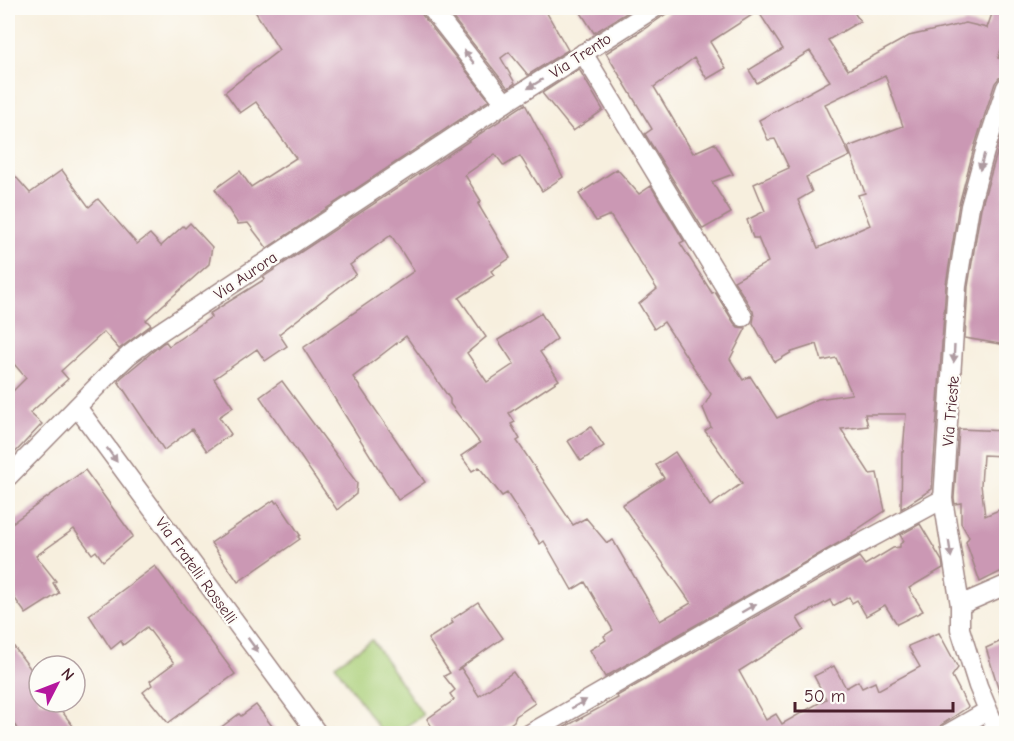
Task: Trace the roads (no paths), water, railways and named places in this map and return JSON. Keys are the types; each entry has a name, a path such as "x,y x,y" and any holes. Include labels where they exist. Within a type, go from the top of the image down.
{"street":[{"path":"431,8 505,103"},
{"name":"Via Trento","path":"505,103 655,8"},
{"path":"583,53 743,317"},
{"name":"Via Trieste","path":"998,734 987,711 960,629 960,605 943,499 957,286 970,206 1006,87"},
{"name":"Via Aurora","path":"8,477 129,355 157,334 505,103"},
{"name":"Via Fratelli Rosselli","path":"77,407 318,734"},
{"path":"529,734 832,559 943,499"},
{"path":"960,605 1006,585"},
{"path":"947,734 987,711"}]}
